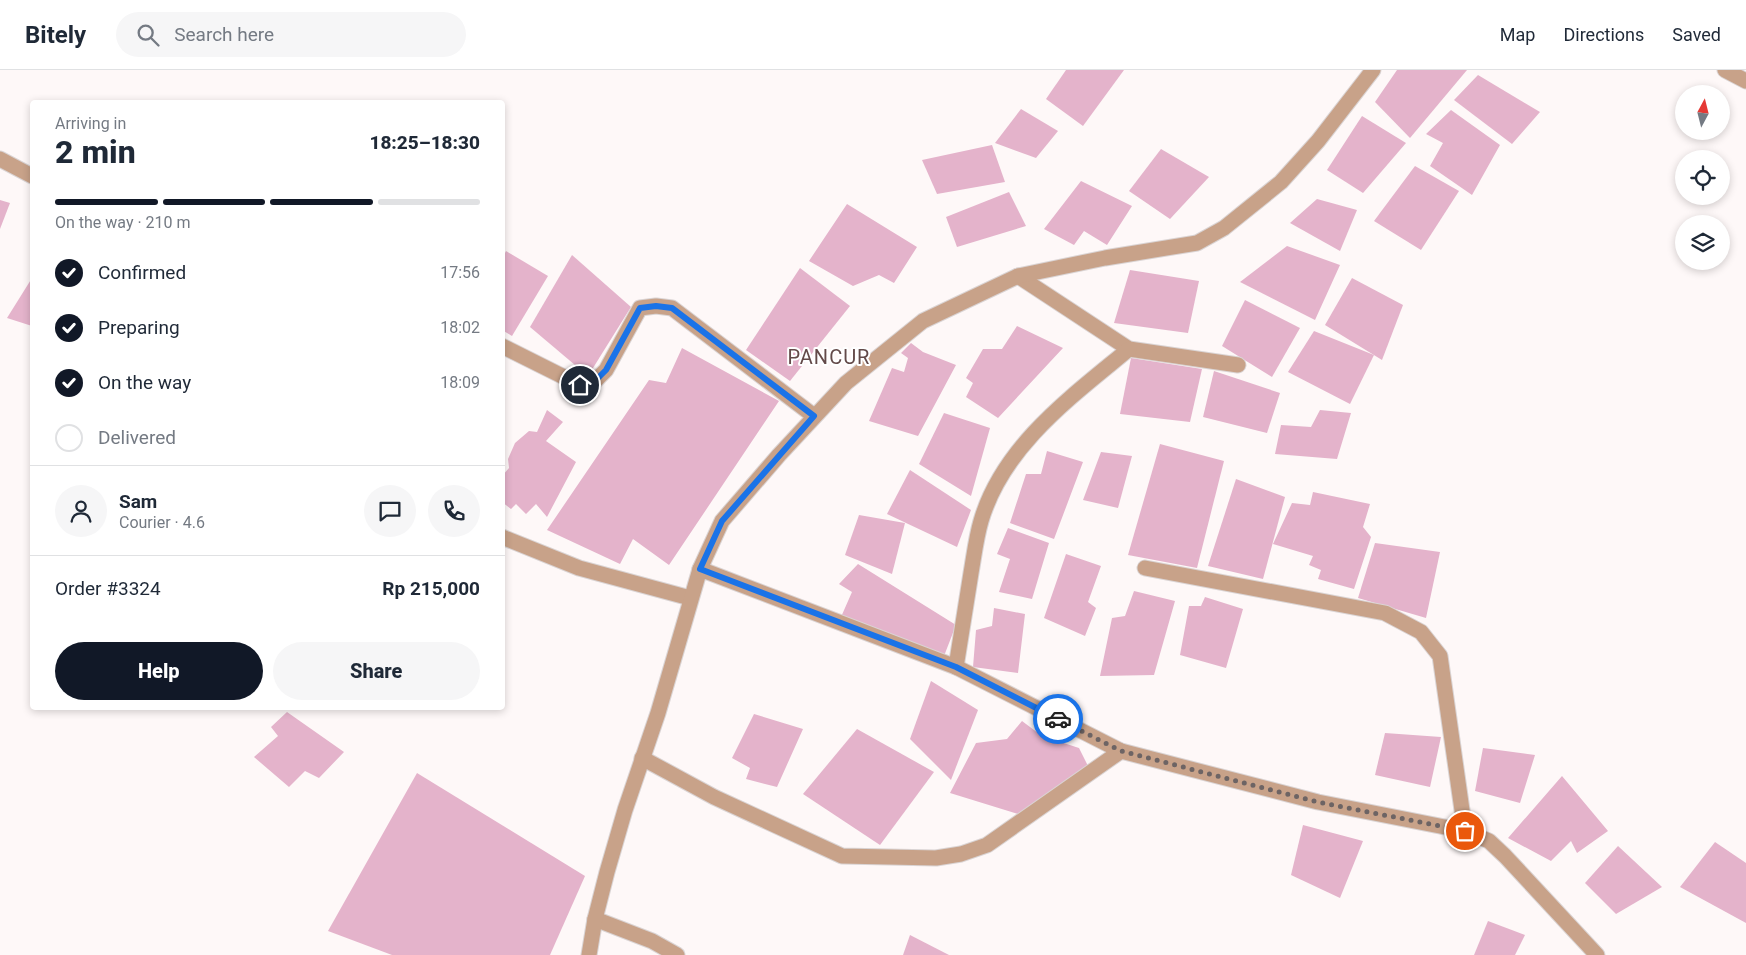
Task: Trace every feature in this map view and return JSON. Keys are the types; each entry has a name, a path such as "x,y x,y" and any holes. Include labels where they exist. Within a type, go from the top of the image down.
{"street":[{"path":"589,955 594,919 625,810 658,712 700,569 722,521 814,416 846,382 923,322 1018,276 1105,258 1197,243 1224,228 1281,182 1318,141 1373,70"},
{"path":"1725,70 1746,81"},
{"path":"0,159 30,175"},
{"path":"1018,276 1129,349 1238,365"},
{"path":"505,348 580,385 591,385 606,370 640,308 656,306 672,308 814,416"},
{"path":"956,667 975,544 981,521 997,482 1006,467 1055,410 1129,349"},
{"path":"505,538 579,568 690,598"},
{"path":"1145,568 1384,614 1421,632 1440,656 1465,831"},
{"path":"700,569 956,667 1121,751 1318,802 1465,831 1489,841 1596,955"},
{"path":"642,758 714,797 842,856 936,858 961,854 987,845 1121,751"},
{"path":"594,919 652,941 677,955"}],"building":[{"path":"1066,70 1124,70 1083,126 1046,99"},
{"path":"1397,70 1467,70 1410,138 1375,102"},
{"path":"1478,75 1540,112 1512,144 1454,100"},
{"path":"1021,109 1058,131 1036,158 995,143"},
{"path":"1451,110 1500,145 1472,195 1430,166 1443,143 1426,134"},
{"path":"1362,116 1406,143 1363,193 1327,170"},
{"path":"992,145 1005,182 937,194 922,160"},
{"path":"1161,149 1209,177 1170,219 1129,191"},
{"path":"1415,166 1459,191 1421,250 1374,221"},
{"path":"1081,181 1132,206 1107,245 1084,231 1074,245 1044,229"},
{"path":"1009,192 1026,226 957,247 946,217"},
{"path":"1317,199 1357,210 1340,251 1290,223"},
{"path":"0,200 10,203 0,229"},
{"path":"847,204 917,247 894,283 879,275 853,286 809,261"},
{"path":"1287,246 1340,265 1315,320 1240,282"},
{"path":"506,251 548,276 512,336 505,332"},
{"path":"572,255 631,307 588,376 530,327"},
{"path":"800,268 850,306 790,381 746,350"},
{"path":"1130,270 1199,281 1188,333 1114,323"},
{"path":"1352,278 1403,305 1382,360 1325,325"},
{"path":"30,281 30,325 7,318"},
{"path":"1245,300 1300,328 1272,377 1222,346"},
{"path":"1017,326 1063,348 998,418 966,397 973,383 966,378 983,349 1002,349"},
{"path":"1314,331 1374,355 1350,404 1288,372"},
{"path":"911,343 923,352 956,365 918,436 869,421 892,368 904,372 908,358 901,353"},
{"path":"682,348 779,401 669,565 633,539 620,564 547,530 649,380 666,383"},
{"path":"1131,358 1202,369 1190,422 1120,414"},
{"path":"1214,371 1280,393 1267,433 1203,417"},
{"path":"547,410 563,422 546,441 576,462 547,517 536,504 526,514 516,504 511,509 505,504 505,473 509,468 508,459 515,443 529,431 537,432"},
{"path":"1320,410 1351,413 1337,459 1275,454 1281,425 1311,427"},
{"path":"944,413 990,428 971,496 919,464"},
{"path":"1160,444 1224,461 1197,568 1128,555"},
{"path":"1047,451 1083,462 1054,539 1010,523 1026,474 1041,474"},
{"path":"1101,452 1132,456 1118,508 1083,500"},
{"path":"910,470 971,510 957,547 887,514"},
{"path":"1236,479 1285,497 1263,579 1208,566"},
{"path":"1313,492 1370,504 1363,527 1371,537 1354,589 1318,579 1321,570 1309,565 1313,556 1273,544 1292,503 1310,505"},
{"path":"859,515 905,523 892,574 845,555"},
{"path":"1008,528 1049,543 1032,599 999,592 1010,559 997,554"},
{"path":"1375,543 1440,552 1426,618 1358,598"},
{"path":"1066,554 1101,566 1088,602 1096,608 1085,636 1044,618"},
{"path":"858,564 956,625 944,656 841,617 852,592 839,584"},
{"path":"1134,591 1175,601 1154,675 1100,676 1112,618 1125,616"},
{"path":"1205,597 1243,609 1226,668 1180,655 1189,606 1201,606"},
{"path":"994,608 1025,614 1018,673 973,667 976,630 992,626"},
{"path":"931,681 978,710 951,780 910,739"},
{"path":"287,712 344,752 319,778 305,771 289,787 254,757 278,736 271,727"},
{"path":"754,714 803,729 777,787 746,779 750,768 732,758"},
{"path":"1022,721 1042,736 1079,748 1089,768 1021,815 950,793 976,743 1007,739"},
{"path":"857,729 934,772 880,845 803,794"},
{"path":"1385,733 1441,737 1430,787 1375,775"},
{"path":"1483,748 1535,755 1520,803 1475,791"},
{"path":"417,773 585,876 550,955 392,955 328,931"},
{"path":"1562,776 1608,831 1577,853 1571,841 1551,861 1508,838"},
{"path":"1303,825 1363,841 1340,898 1291,875"},
{"path":"1715,842 1746,863 1746,923 1680,887"},
{"path":"1618,846 1662,887 1616,914 1585,883"},
{"path":"1488,921 1525,935 1515,955 1474,955"},
{"path":"910,935 949,955 903,955"}],"way so far":[{"path":"1058,719 1121,751 1318,802 1465,831"}],"district":[{"name":"PANCUR","path":"829,357"}],"route":[{"path":"580,385 591,385 606,370 640,308 656,306 672,308 814,416 722,521 700,569 956,667 1058,719"}]}
